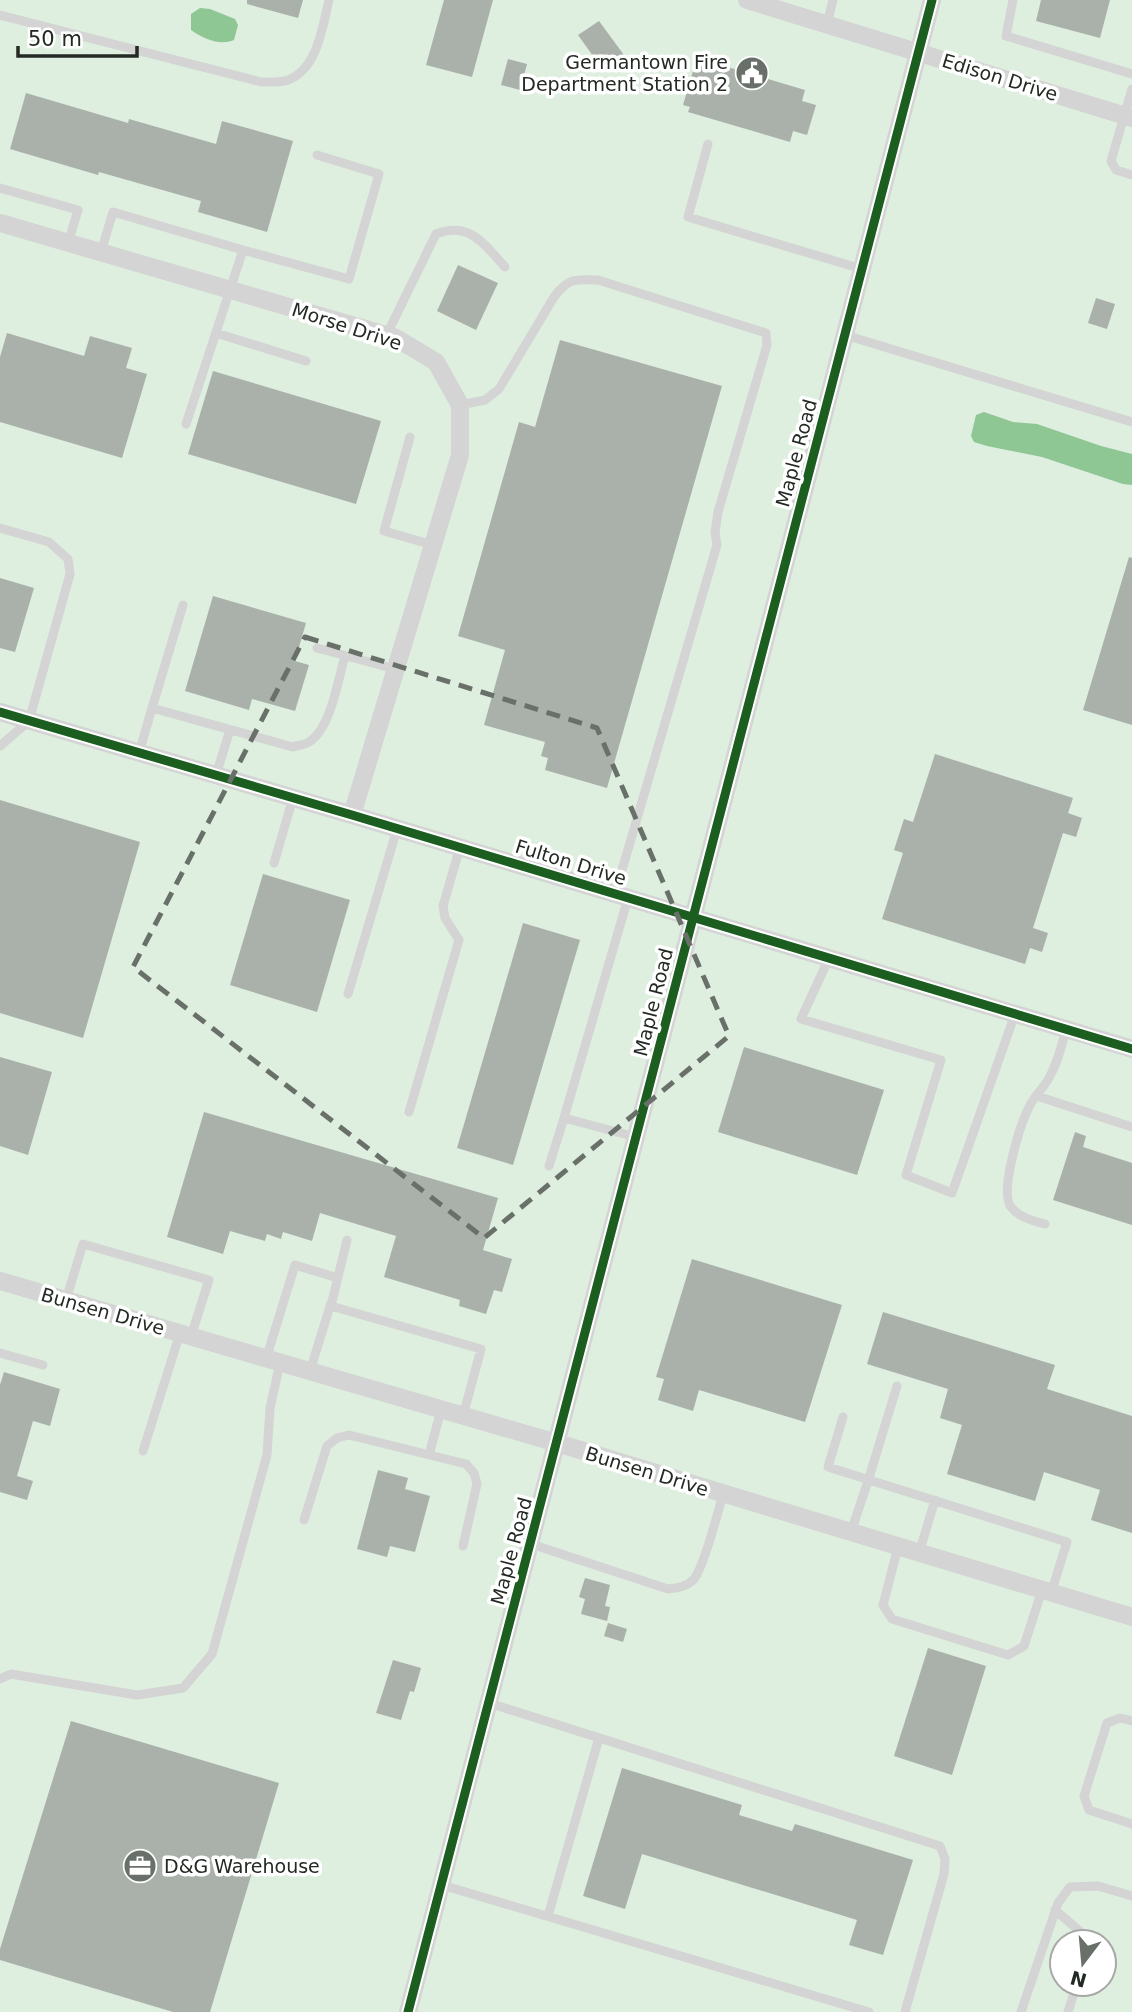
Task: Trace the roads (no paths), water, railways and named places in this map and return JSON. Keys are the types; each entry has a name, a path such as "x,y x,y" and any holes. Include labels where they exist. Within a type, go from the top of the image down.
{"street":[{"name":"Edison Drive","path":"747,0 1128,116"},
{"name":"Maple Road","path":"408,2012 932,0"},
{"name":"Morse Drive","path":"0,223 397,338 436,362 460,405 460,455 352,815"},
{"name":"Fulton Drive","path":"0,712 1132,1049"},
{"name":"Bunsen Drive","path":"0,1281 558,1443 1132,1617"}],"lane":[{"path":"0,15 261,82 287,81 305,69 318,44 329,0"},
{"path":"827,24 833,0"},
{"path":"1013,0 1006,36 1132,74"},
{"path":"1132,89 1128,116 1111,160 1116,170 1132,175"},
{"path":"708,144 688,218 862,269"},
{"path":"101,252 113,212 349,279 379,174 317,155"},
{"path":"0,188 78,210 68,243"},
{"path":"386,335 436,234 452,229 469,233 480,240 505,267"},
{"path":"186,424 243,250"},
{"path":"460,405 485,400 499,389 559,290 564,284 578,279 598,279 766,333 767,345 718,512 716,545 549,1166"},
{"path":"216,333 306,361"},
{"path":"845,335 1132,422"},
{"path":"410,437 384,531 433,545"},
{"path":"0,528 49,542 68,559 70,575 29,721 0,746"},
{"path":"139,753 183,605"},
{"path":"317,648 396,669"},
{"path":"152,708 293,747 308,743 325,723 345,656"},
{"path":"216,775 230,730"},
{"path":"274,863 293,798"},
{"path":"348,994 397,829"},
{"path":"409,1112 459,940 445,918 443,906 460,847"},
{"path":"829,958 801,1019 941,1060 906,1175 953,1193 1015,1014"},
{"path":"1045,1224 1027,1219 1012,1209 1007,1198 1007,1178 1030,1106 1049,1078 1066,1029"},
{"path":"1037,1096 1132,1128"},
{"path":"564,1118 636,1137"},
{"path":"310,1371 348,1240"},
{"path":"66,1300 83,1244 209,1280 143,1451"},
{"path":"0,1679 11,1674 136,1695 183,1688 212,1654 267,1455 273,1361 295,1265 338,1278"},
{"path":"331,1303 331,1306 481,1349 463,1416"},
{"path":"0,1353 43,1365"},
{"path":"850,1532 897,1386"},
{"path":"429,1455 442,1410"},
{"path":"842,1417 828,1467 1067,1542 1024,1646 1008,1654 892,1619 883,1605 898,1547"},
{"path":"304,1520 327,1446 337,1438 349,1435 466,1464 474,1473 477,1484 463,1546"},
{"path":"531,1544 668,1590 684,1587 694,1579 700,1566 723,1494"},
{"path":"919,1553 935,1500"},
{"path":"489,1703 940,1846 945,1859 944,1874 905,2012"},
{"path":"1132,1721 1120,1718 1107,1723 1084,1796 1089,1810 1132,1824"},
{"path":"548,1916 599,1738"},
{"path":"442,1885 869,2012"},
{"path":"1021,2012 1055,1910 1070,1887 1098,1886 1132,1896"},
{"path":"1055,1910 1076,1928"}],"place":[{"name":"Germantown Fire Department Station 2","path":"752,73"},
{"name":"D&G Warehouse","path":"140,1866"}]}
